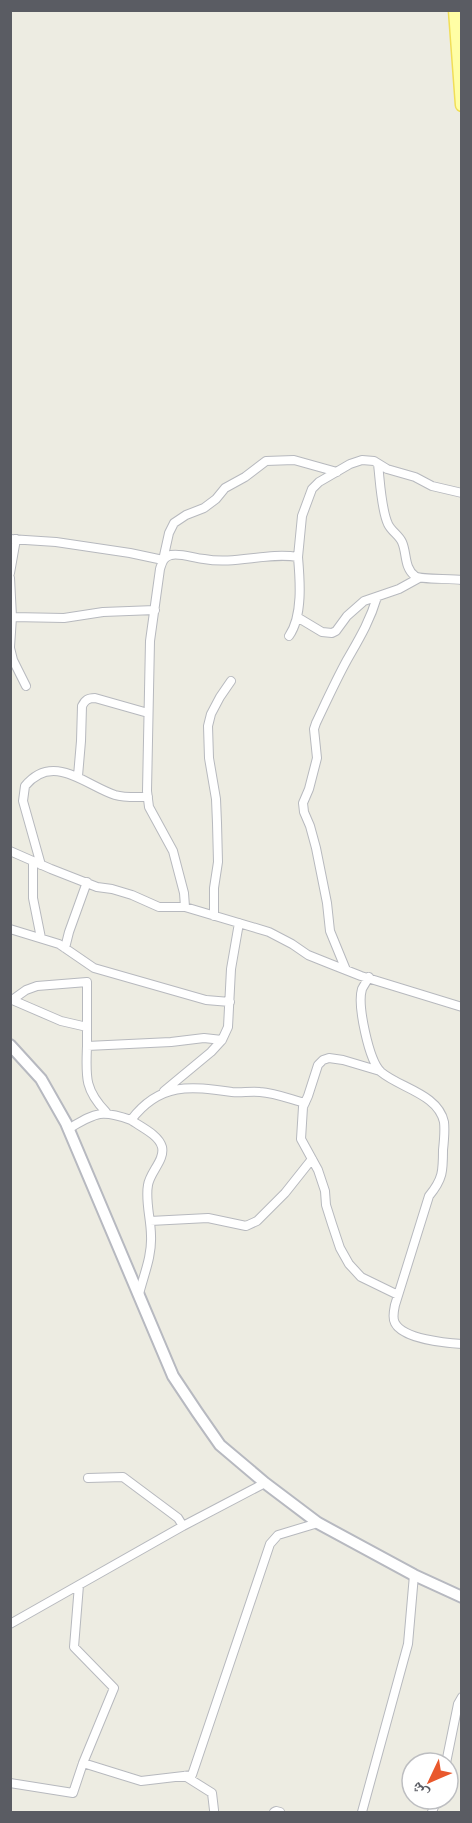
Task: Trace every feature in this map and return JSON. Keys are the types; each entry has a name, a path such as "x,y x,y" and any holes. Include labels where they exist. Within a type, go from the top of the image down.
{"main road":[{"path":"455,10 459,34 462,105"}],"street":[{"path":"185,907 184,893 173,851 155,821 149,807 148,797 150,641 160,569 169,534 174,523 204,508 225,488 245,477 266,461 294,460 337,472"},
{"path":"289,636 297,617 300,578 297,557 302,516 312,489 319,482 350,464 362,460 374,461 432,486 462,493"},
{"path":"378,464 384,516 389,527 402,541 407,567 413,575 419,578 462,580"},
{"path":"26,686 16,667 10,648 12,617 10,576 13,539 56,542 163,560"},
{"path":"163,560 169,555 229,561 283,555 297,557"},
{"path":"297,617 322,632 332,633 363,601 399,589 419,578"},
{"path":"346,970 330,931 322,881 303,803 317,758 314,729 316,723 372,616 377,597"},
{"path":"12,617 64,618 103,612 155,610"},
{"path":"214,916 214,888 218,862 217,823 207,726 220,697 231,681"},
{"path":"78,776 84,701 88,698 95,698 148,712"},
{"path":"41,938 33,898 37,863 36,844 23,801 25,786 39,773 57,771 78,776 114,795 148,797"},
{"path":"10,851 87,882 132,895 159,907 185,907 269,932 308,955 346,970 462,1007"},
{"path":"65,948 74,914 87,882"},
{"path":"131,1120 222,1040 228,1027 231,969 239,923"},
{"path":"10,929 65,948 94,968 206,1000 230,1002"},
{"path":"94,968 87,982 87,1076 89,1090 95,1101 106,1112"},
{"path":"369,977 362,990 360,1005 371,1055 380,1071"},
{"path":"11,1000 37,986 87,982"},
{"path":"11,1000 61,1022 87,1027"},
{"path":"87,1046 204,1038 222,1040"},
{"path":"10,1045 41,1079 68,1129 173,1376 220,1445 318,1523 414,1575 462,1597"},
{"path":"398,1295 361,1277 349,1264 326,1205 325,1191 301,1139 303,1107 318,1065 323,1059 343,1060 380,1071 424,1096 440,1113 444,1123 443,1174 429,1196 393,1317 400,1329 422,1338 462,1344"},
{"path":"161,1094 185,1088 216,1088 233,1092 259,1092 305,1103"},
{"path":"68,1129 94,1114 106,1112 131,1120 151,1134 163,1149 148,1186 151,1254 139,1294"},
{"path":"150,1221 208,1218 246,1226 257,1221 285,1193 312,1159"},
{"path":"88,1478 123,1477 178,1518 183,1526"},
{"path":"10,1624 183,1526 265,1483"},
{"path":"82,1763 141,1781 192,1775 270,1544 278,1535 318,1523"},
{"path":"362,1812 408,1644 414,1575"},
{"path":"10,1783 73,1793 82,1763 114,1688 74,1647 79,1585"},
{"path":"448,1751 458,1704 462,1697"},
{"path":"185,1776 212,1793 214,1810"},
{"path":"274,1812 280,1812"}]}
